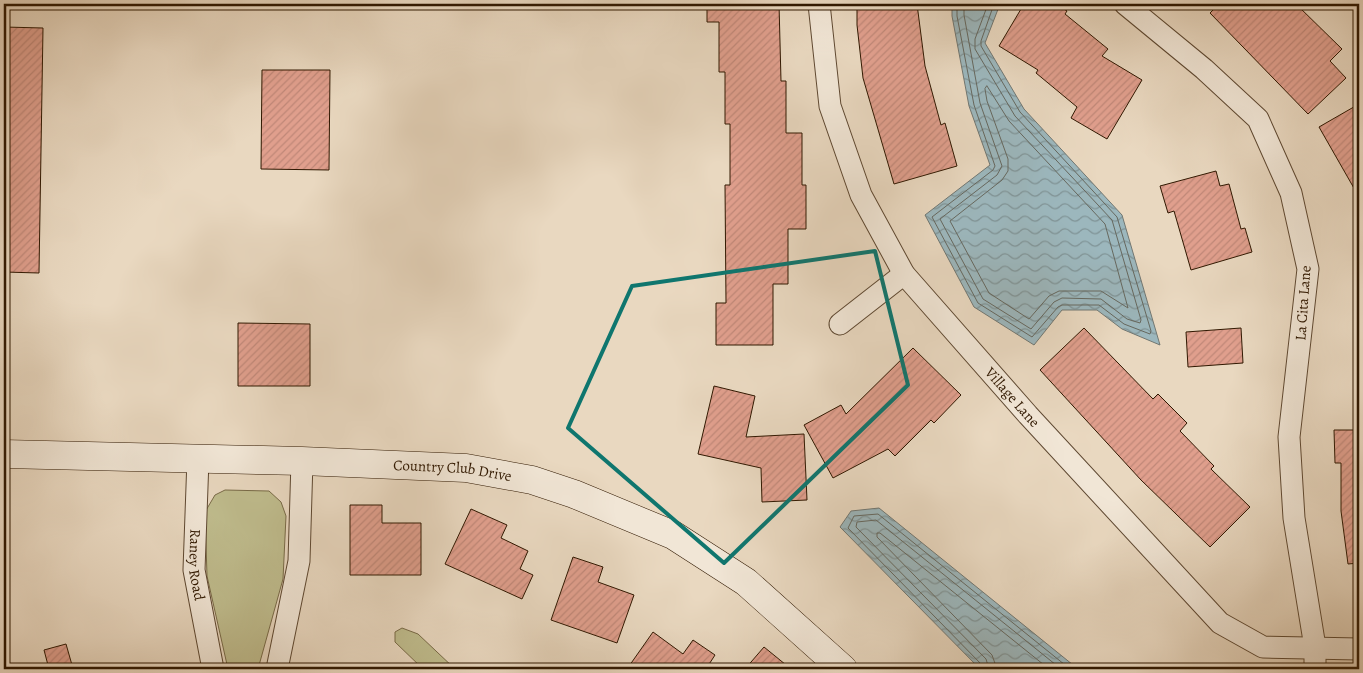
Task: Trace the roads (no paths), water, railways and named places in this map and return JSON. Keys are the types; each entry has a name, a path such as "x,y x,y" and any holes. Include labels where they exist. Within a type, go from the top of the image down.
{"street":[{"name":"Village Lane","path":"819,4 830,106 861,195 904,274 1028,415 1220,623 1263,647 1359,649"},
{"name":"La Cita Lane","path":"1125,4 1204,69 1258,119 1291,193 1308,269 1289,437 1294,518 1314,647 1315,669"},
{"path":"840,324 904,274"},
{"name":"Country Club Drive","path":"4,454 302,461 466,468 532,480 574,494 673,535 746,582 843,669"},
{"name":"Raney Road","path":"198,459 194,570 213,669"},
{"path":"277,669 299,561 302,461"}],"water":[{"path":"952,4 1000,4 985,43 1024,109 1122,215 1160,345 1122,329 1097,310 1062,310 1034,345 974,307 925,215 990,165 969,106 952,16"},
{"path":"879,508 1078,669 980,669 840,527 851,511"}]}
